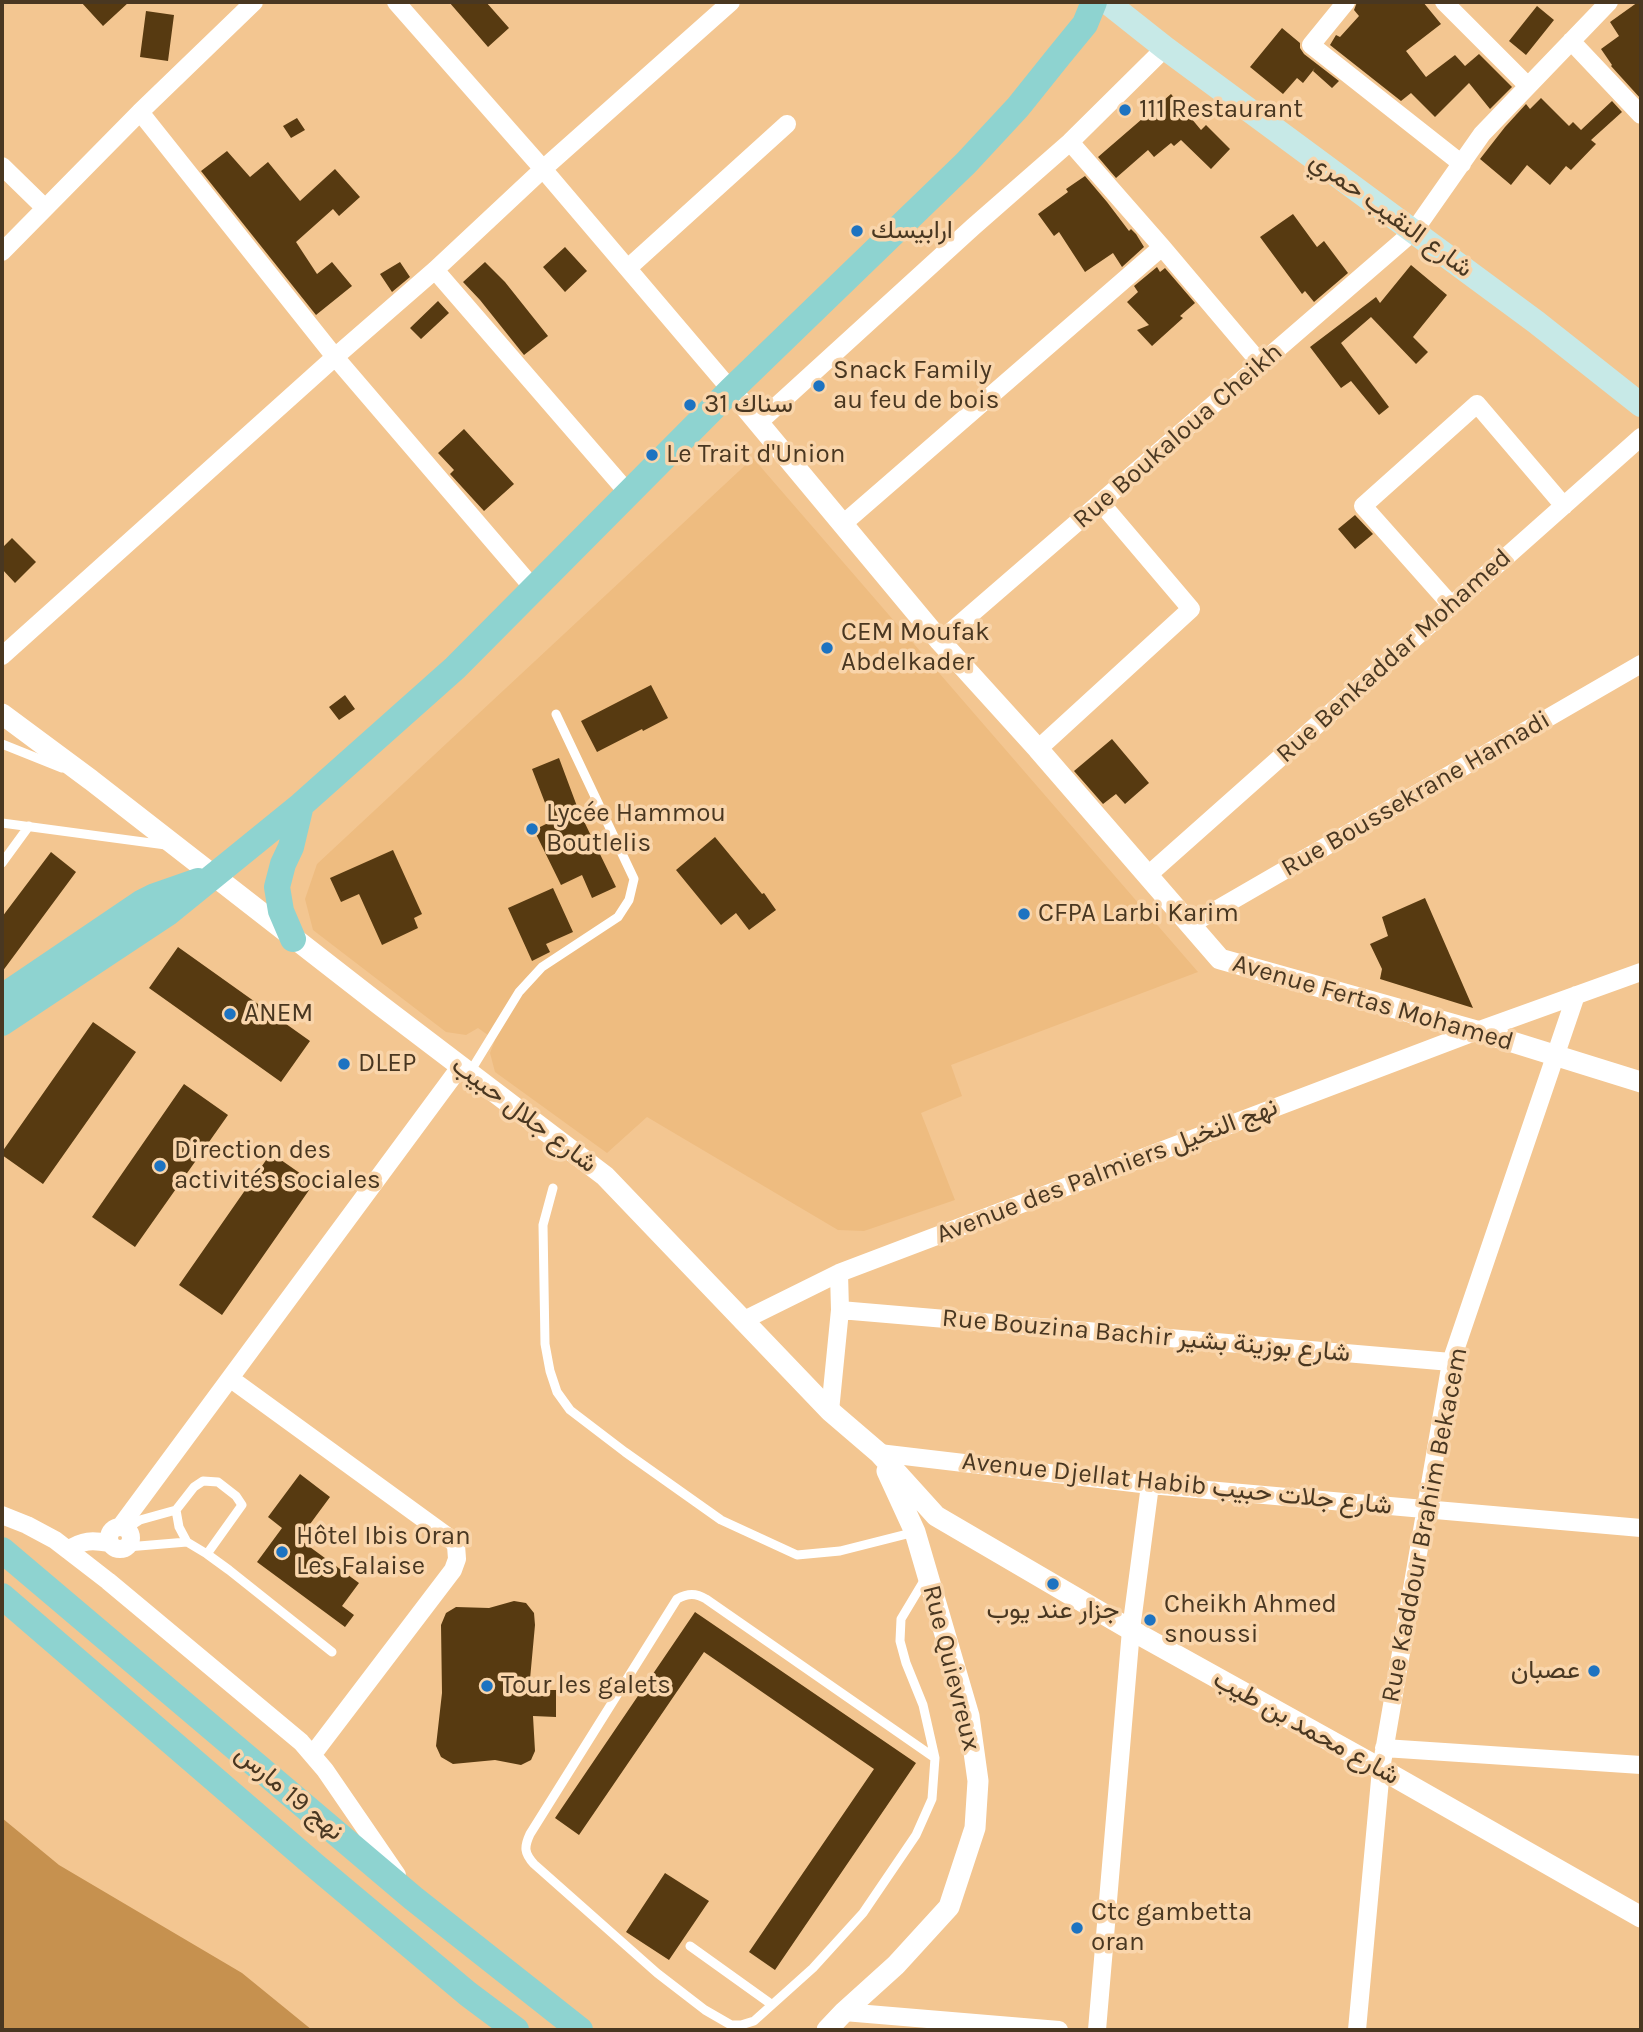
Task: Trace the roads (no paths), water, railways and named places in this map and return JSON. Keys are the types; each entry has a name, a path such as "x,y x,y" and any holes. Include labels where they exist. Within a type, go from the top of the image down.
{"main road":[{"path":"2,1023 168,913 301,805 455,668 731,390 966,163 1018,107 1085,23 1094,2"},
{"name":"شارع النقيب حمري","path":"1107,2 1165,48 1536,322 1641,405"},
{"path":"293,939 281,911 277,887 301,805"},
{"path":"2,997 141,903 213,876"},
{"name":"نهج 19 مارس","path":"2,1550 413,1898 580,2030"},
{"name":"نهج 19 مارس","path":"2,1596 313,1864 468,1994 516,2030"}],"street":[{"path":"2,252 140,112 254,2"},
{"path":"396,2 543,169 731,390"},
{"path":"2,656 731,2"},
{"path":"1346,2 1311,45 1462,164"},
{"path":"1444,2 1528,86"},
{"name":"Rue Boukaloua Cheikh","path":"940,641 1414,231 1482,134 1609,2"},
{"path":"1572,41 1641,115"},
{"path":"758,423 1070,142 1165,48"},
{"path":"140,112 335,357 534,589"},
{"path":"628,268 787,124"},
{"path":"1070,142 1261,364"},
{"path":"2,166 45,208"},
{"path":"844,523 1162,247"},
{"path":"435,270 629,494"},
{"name":"Avenue Fertas Mohamed","path":"731,390 940,641 1038,749 1220,959 1476,1031 1641,1082"},
{"path":"1451,605 1363,506 1477,404 1564,506"},
{"name":"Rue Benkaddar Mohamed","path":"1147,876 1641,437"},
{"path":"1038,749 1191,608 1101,503"},
{"name":"Rue Boussekrane Hamadi","path":"1190,925 1641,664"},
{"name":"شارع جلال حبيب","path":"2,714 606,1176 830,1411 879,1453"},
{"name":"Avenue des Palmiers نهج النخيل","path":"742,1321 839,1273 1476,1031 1641,972"},
{"name":"Rue Kaddour Brahim Bekacem","path":"1357,2030 1382,1758 1451,1363 1576,996"},
{"path":"108,1581 120,1539 231,1379 465,1070"},
{"path":"830,1411 840,1310 839,1273"},
{"name":"Rue Bouzina Bachir شارع بوزينة بشير","path":"840,1310 1451,1363"},
{"path":"231,1379 456,1545 457,1559 453,1570 313,1754"},
{"name":"Rue Quievreux","path":"827,2030 896,1965 949,1907 975,1828 978,1781 969,1716 915,1532 879,1453"},
{"name":"Avenue Djellat Habib شارع جلات حبيب","path":"879,1453 1150,1485 1641,1528"},
{"name":"شارع محمد بن طيب","path":"879,1453 936,1517 1131,1630 1382,1758 1641,1917"},
{"path":"1097,2030 1131,1630 1150,1485"},
{"path":"2,1515 55,1540 301,1742 313,1754 413,1898"},
{"path":"68,1550 92,1539 120,1539"},
{"path":"1382,1758 1641,1765"},
{"path":"844,2012 1059,2030"}],"lane":[{"path":"465,1070 519,992 542,967 618,917 629,900 634,879 556,714"},
{"path":"2,744 91,780"},
{"path":"2,822 176,846"},
{"path":"2,863 29,826"},
{"path":"553,1188 543,1225 545,1344 557,1392 570,1410 721,1520 797,1555 840,1551 915,1532"},
{"path":"120,1539 141,1520 176,1510 194,1487 203,1481 218,1482 236,1496 242,1505 207,1554"},
{"path":"176,1510 179,1527 187,1542"},
{"path":"120,1539 187,1542 270,1601 332,1652"},
{"path":"927,1575 901,1619 900,1641 923,1705 935,1758 932,1799 916,1835 863,1913 813,1968 754,2021 732,2025 705,2010 657,1973 526,1855 525,1846 530,1834 677,1599 691,1594 706,1599 935,1758"},
{"path":"690,1946 771,2004"}],"place":[{"name":"111 Restaurant","path":"1125,110"},
{"name":"ارابيسك","path":"857,231"},
{"name":"Snack Family au feu de bois","path":"819,386"},
{"name":"سناك 31","path":"690,405"},
{"name":"Le Trait d'Union","path":"652,455"},
{"name":"CEM Moufak Abdelkader","path":"827,648"},
{"name":"Lycée Hammou Boutlelis","path":"532,829"},
{"name":"CFPA Larbi Karim","path":"1024,914"},
{"name":"ANEM","path":"230,1014"},
{"name":"DLEP","path":"344,1064"},
{"name":"Direction des activités sociales","path":"160,1166"},
{"name":"Hôtel Ibis Oran Les Falaise","path":"282,1552"},
{"name":"جزار عند يوب","path":"1053,1584"},
{"name":"Cheikh Ahmed snoussi","path":"1150,1620"},
{"name":"عصبان","path":"1594,1671"},
{"name":"Tour les galets","path":"487,1686"},
{"name":"Ctc gambetta oran","path":"1077,1928"}]}
